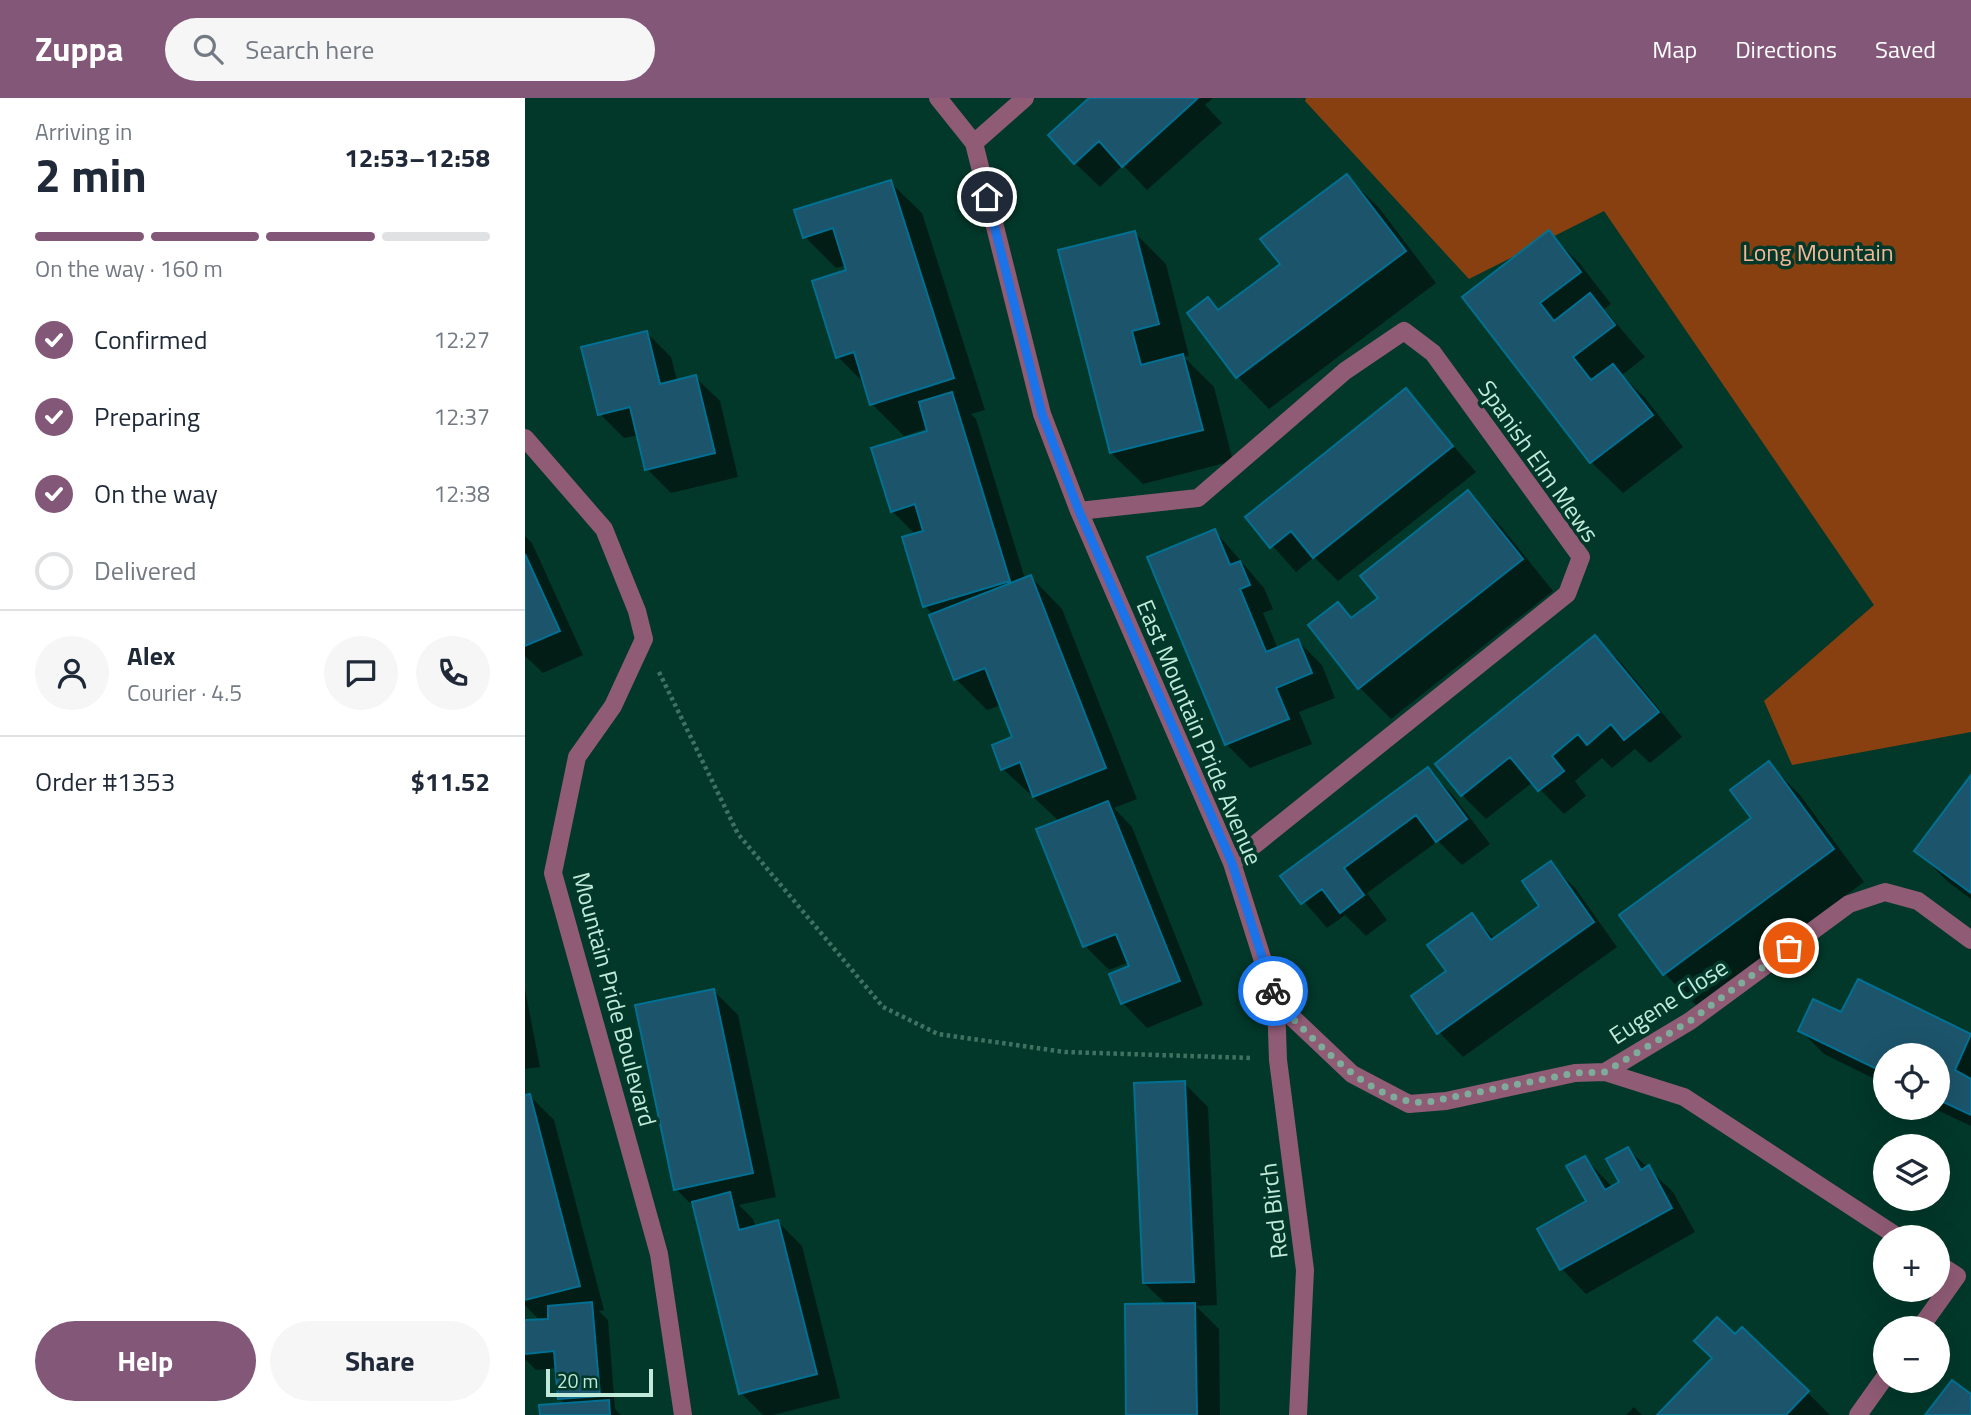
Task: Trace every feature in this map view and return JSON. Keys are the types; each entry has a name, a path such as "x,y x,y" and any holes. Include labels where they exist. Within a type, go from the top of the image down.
{"street":[{"name":"East Mountain Pride Avenue","path":"937,98 974,143 1042,414 1079,511 1232,863 1276,1002 1352,1074 1409,1104 1446,1101 1575,1073 1605,1072 1684,1097 1880,1225"},
{"path":"974,143 1025,98"},
{"name":"Spanish Elm Mews","path":"1079,511 1198,498 1345,371 1403,331 1433,353 1581,557 1567,594 1232,863"},
{"path":"525,438 604,529 637,611 644,639"},
{"name":"Mountain Pride Boulevard","path":"644,639 613,706 577,757 553,873 659,1254 683,1415"},
{"name":"Eugene Close","path":"1605,1072 1690,1021 1849,904 1885,892 1918,901 1971,940"},
{"name":"Red Birch","path":"1276,1002 1278,1060 1305,1270 1299,1415"},
{"path":"1931,1316 1964,1281"},
{"path":"1857,1415 1873,1393"}],"path":[{"path":"644,639 738,834 883,1007 938,1034 1065,1052 1278,1060"}],"green space":[{"name":"Long Mountain","path":"1306,98 1971,98 1971,732 1792,765 1764,701 1874,605 1604,211 1469,279 1305,101"}],"building":[{"path":"1089,98 1198,98 1122,167 1099,141 1074,164 1048,135"},
{"path":"1347,174 1406,251 1236,378 1187,313 1208,297 1218,310 1280,264 1260,239"},
{"path":"891,180 954,378 870,405 854,352 836,358 812,281 846,270 833,228 803,238 794,210"},
{"path":"1549,230 1581,272 1540,303 1554,321 1590,293 1615,325 1573,357 1591,380 1613,364 1653,415 1590,463 1462,297"},
{"path":"1135,231 1159,324 1132,331 1141,365 1183,354 1203,430 1110,453 1058,250"},
{"path":"647,331 660,384 696,375 715,453 645,470 630,407 598,415 581,347"},
{"path":"1406,388 1453,446 1313,558 1291,531 1270,548 1245,517"},
{"path":"952,392 1010,581 923,607 902,537 923,531 915,504 891,512 871,448 927,431 919,402"},
{"path":"1468,490 1523,559 1358,689 1308,625 1338,602 1351,618 1378,598 1360,576"},
{"path":"1215,529 1230,565 1240,561 1250,585 1240,589 1266,652 1298,639 1312,673 1276,688 1289,719 1225,745 1147,557"},
{"path":"525,554 560,631 525,646"},
{"path":"1031,575 1106,768 1033,797 1020,762 1001,770 992,745 1012,737 985,668 954,680 929,615"},
{"path":"1595,635 1659,712 1624,740 1611,724 1587,745 1578,734 1552,756 1564,771 1538,791 1510,757 1461,796 1435,764"},
{"path":"1769,761 1834,849 1663,975 1619,915 1751,818 1730,790"},
{"path":"1428,767 1467,819 1436,842 1416,815 1344,868 1364,895 1340,913 1322,889 1301,904 1280,876"},
{"path":"1971,775 1971,893 1914,851"},
{"path":"1108,801 1180,981 1121,1004 1109,974 1129,966 1116,934 1083,947 1036,829"},
{"path":"1551,861 1594,922 1437,1034 1411,996 1446,971 1427,945 1472,913 1491,940 1539,906 1522,881"},
{"path":"1858,979 1971,1034 1955,1070 1971,1079 1971,1115 1950,1105 1950,1043 1873,1043 1873,1067 1798,1031 1813,999 1841,1012"},
{"path":"714,989 753,1173 674,1190 635,1005"},
{"path":"1185,1081 1194,1282 1143,1283 1134,1083"},
{"path":"530,1094 580,1286 525,1300 525,1095"},
{"path":"1628,1147 1641,1170 1649,1165 1672,1208 1560,1270 1537,1229 1586,1201 1566,1166 1585,1156 1605,1190 1619,1182 1606,1159"},
{"path":"730,1192 739,1230 778,1220 817,1374 739,1394 692,1202"},
{"path":"592,1302 600,1396 558,1399 554,1351 525,1354 525,1320 548,1319 548,1306"},
{"path":"1195,1303 1197,1415 1126,1415 1125,1304"},
{"path":"1717,1317 1735,1334 1742,1327 1809,1391 1786,1415 1657,1415 1712,1358 1694,1341"},
{"path":"1952,1380 1971,1394 1971,1415 1925,1415 1942,1393 1950,1393"},
{"path":"609,1400 610,1415 540,1415 539,1405"}],"way so far":[{"path":"1273,991 1276,1002 1352,1074 1409,1104 1446,1101 1575,1073 1605,1072 1690,1021 1789,948"}],"route":[{"path":"987,197 1042,414 1079,511 1232,863 1273,991"}]}
